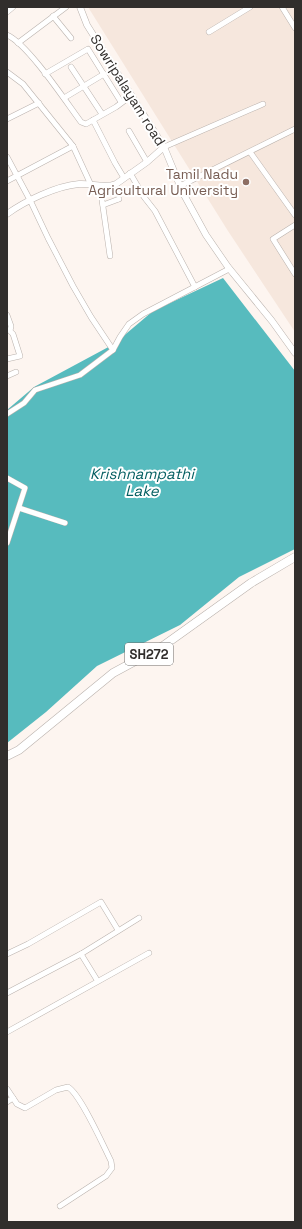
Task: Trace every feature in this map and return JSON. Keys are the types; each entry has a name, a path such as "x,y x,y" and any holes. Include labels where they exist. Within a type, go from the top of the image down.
{"main road":[{"name":"SH272","path":"7,756 19,750 113,673 163,646 251,583 295,557"}],"street":[{"path":"7,12 13,7"},
{"path":"18,43 66,7"},
{"name":"Sowripalayam road","path":"80,7 88,25 164,147 180,186 206,235 230,269 272,321 295,353"},
{"path":"209,32 250,7"},
{"path":"282,7 295,28"},
{"path":"53,16 71,38"},
{"path":"7,35 18,43 31,56 81,122 86,124 94,120 116,107 132,95"},
{"path":"45,74 88,49 121,102"},
{"path":"71,67 102,114"},
{"path":"7,72 24,84 73,146 91,185"},
{"path":"64,98 104,74"},
{"path":"7,119 39,103"},
{"path":"7,214 30,200 58,189 78,184 111,186 116,184 147,162 164,147 263,104"},
{"path":"94,120 124,178"},
{"path":"180,186 295,129"},
{"path":"129,132 147,162"},
{"path":"7,181 73,146"},
{"path":"250,152 295,215"},
{"path":"7,157 73,286 113,350"},
{"path":"130,173 144,197 155,210 195,287"},
{"path":"100,186 110,256"},
{"path":"103,205 119,199"},
{"path":"295,225 273,239 295,274"},
{"path":"7,414 24,403 35,390 80,375 113,350 129,324 155,307 230,269"},
{"path":"7,315 8,322 11,326 10,331 13,334 20,356 7,359"},
{"path":"7,376 16,372"},
{"path":"7,478 25,488 7,543"},
{"path":"19,508 65,523"},
{"path":"7,954 28,944 101,902 118,930"},
{"path":"7,993 81,954 139,918"},
{"path":"7,1032 97,980 149,953"},
{"path":"81,954 97,980"},
{"path":"7,1089 17,1104 25,1108 56,1090 68,1087 70,1088 82,1102 111,1161 112,1168 106,1176 60,1206"},
{"path":"7,1102 13,1098"}],"shaded area":[{"name":"Tamil Nadu Agricultural University","path":"88,7 295,7 295,332 228,231"}],"water":[{"name":"Krishnampathi Lake","path":"223,278 295,371 295,549 239,577 180,625 97,666 46,712 7,743 7,410 34,387 114,344 153,311"}],"place":[{"name":"Tamil Nadu Agricultural University","path":"246,182"}]}
